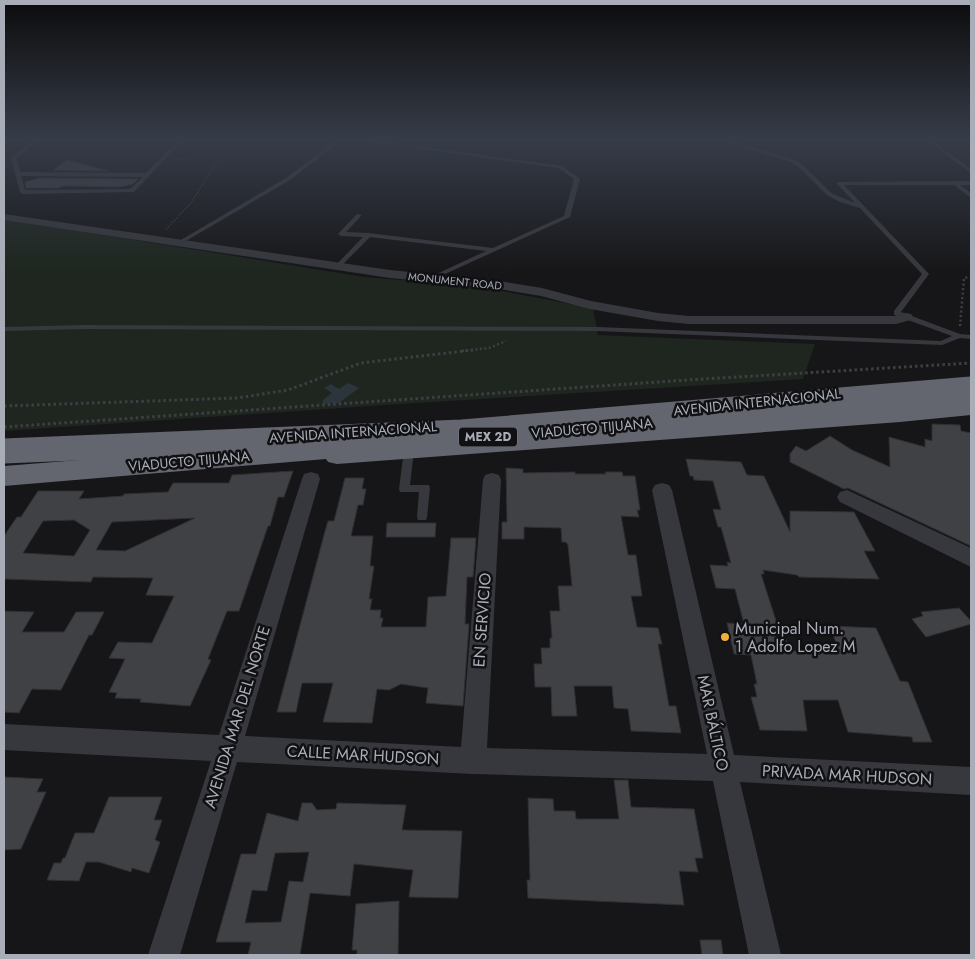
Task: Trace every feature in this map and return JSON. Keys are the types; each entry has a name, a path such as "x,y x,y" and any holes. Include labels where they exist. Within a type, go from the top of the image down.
{"highway":[{"name":"AVENIDA INTERNACIONAL","path":"4,453 654,412 971,381"},
{"name":"VIADUCTO TIJUANA","path":"4,453 462,432 971,389"},
{"name":"VIADUCTO TIJUANA","path":"4,478 971,397"},
{"name":"AVENIDA INTERNACIONAL","path":"4,478 900,414 971,407"},
{"path":"900,414 971,412"}],"street":[{"name":"MONUMENT ROAD","path":"4,217 177,244 337,266 493,284 542,292 590,305 658,317 689,320 896,320 906,317"},
{"name":"AVENIDA MAR DEL NORTE","path":"164,955 311,479"},
{"name":"EN SERVICIO","path":"473,760 492,480"},
{"name":"MAR BÁLTICO","path":"662,490 765,955"},
{"path":"847,497 971,558"},
{"name":"CALLE MAR HUDSON","path":"4,737 473,760 723,768"},
{"name":"PRIVADA MAR HUDSON","path":"723,768 971,781"}],"lane":[{"path":"21,184 23,192 132,191 139,184"},
{"path":"177,244 280,184"},
{"path":"432,278 567,217 576,184"},
{"path":"818,184 825,191 842,201 863,208"},
{"path":"841,184 926,274 897,313 959,336 971,336"},
{"path":"956,184 970,194"},
{"path":"359,215 340,234 368,235 493,250"},
{"path":"337,266 368,235"},
{"path":"4,329 85,327 534,328 657,331 942,343 959,336"},
{"path":"409,450 404,488 425,488 422,517"}],"path":[{"path":"151,240 168,227 191,203 203,184"},
{"path":"959,336 964,278 971,277"},
{"path":"4,406 237,398 288,390 361,363 489,348 534,328"},
{"path":"4,427 687,380 971,363"}],"shaded area":[{"path":"4,219 364,277 475,286 593,308 598,335 815,344 803,379 4,431"},
{"path":"348,383 359,388 339,403 323,404 323,400 332,393 324,388 331,384 339,389"}],"building":[{"path":"25,184 133,184 120,187 64,186 58,188 26,188"},
{"path":"932,424 960,425 961,431 971,433 971,546 848,488 844,489 790,462 790,454 796,446 806,451 830,436 852,450 890,467 889,437 925,447 925,439 932,441"},
{"path":"686,459 741,462 747,475 764,476 790,532 790,511 854,512 875,551 864,551 879,579 799,577 797,575 763,570 764,574 761,574 779,630 783,630 790,651 839,651 830,626 876,628 900,681 908,682 932,742 913,742 912,737 848,732 838,700 803,700 807,731 760,730 751,697 757,697 754,684 757,684 751,655 734,654 727,623 744,624 735,589 716,588 710,565 728,566 727,562 731,563 721,527 718,527 713,509 721,510 713,481 694,480 693,476 690,476"},
{"path":"506,468 523,469 523,473 575,472 575,474 606,474 605,472 622,472 623,476 635,476 640,510 637,510 639,517 621,516 628,555 636,555 642,596 631,596 637,627 658,628 662,644 658,644 669,706 676,706 681,733 631,731 628,709 614,708 612,686 574,686 577,716 552,716 551,687 535,687 534,664 542,664 541,648 550,648 550,638 552,638 550,611 560,611 558,586 572,586 568,545 566,542 562,542 561,528 524,527 524,539 502,539 502,522 507,522"},
{"path":"293,471 284,497 278,497 270,526 268,526 239,611 227,611 208,659 211,660 190,706 140,702 141,699 115,698 117,693 109,692 125,659 109,658 118,642 152,643 174,596 146,595 153,578 93,577 91,582 4,579 4,536 17,517 21,517 38,491 84,491 79,499 123,496 124,494 168,492 173,483 229,483 232,475","holes":["195,518 125,551 96,550 112,522","74,520 90,530 74,556 23,553 43,521"]},
{"path":"345,478 364,478 362,489 366,489 363,505 358,505 351,536 373,536 370,566 374,566 369,599 372,599 370,610 381,610 380,618 383,618 381,627 426,627 428,597 446,596 451,538 476,538 473,577 467,577 465,624 469,624 463,706 426,703 428,688 401,684 389,690 377,689 372,723 323,722 333,683 302,683 296,712 277,712 328,521 334,521"},
{"path":"387,523 436,523 435,537 386,537"},
{"path":"959,608 971,621 971,624 926,637 912,619 923,616 921,612"},
{"path":"4,611 34,612 22,632 64,632 76,612 104,612 92,635 89,635 61,690 32,689 19,713 4,712"},
{"path":"4,777 43,779 37,792 46,792 21,849 4,850"},
{"path":"614,780 628,780 631,807 694,809 703,858 695,858 698,872 679,871 684,905 528,898 527,880 530,880 528,798 553,799 554,811 575,811 576,819 619,819"},
{"path":"109,797 162,797 154,820 162,820 155,840 160,842 149,873 132,868 131,872 99,862 86,862 79,881 47,880 54,863 61,863 63,858 65,858 75,833 94,833"},
{"path":"302,803 312,803 317,810 336,809 337,803 406,805 402,830 462,831 458,898 409,897 413,870 354,864 350,896 310,893 300,955 248,955 251,942 216,942 241,854 256,854 267,813 298,821","holes":["309,852 303,882 289,881 281,922 245,923 252,890 267,891 275,853"]},
{"path":"399,901 398,955 357,955 357,950 352,950 356,904"},
{"path":"700,940 721,940 723,955 702,955"}],"place":[{"name":"Municipal Num. 1 Adolfo Lopez M","path":"725,637"}]}
